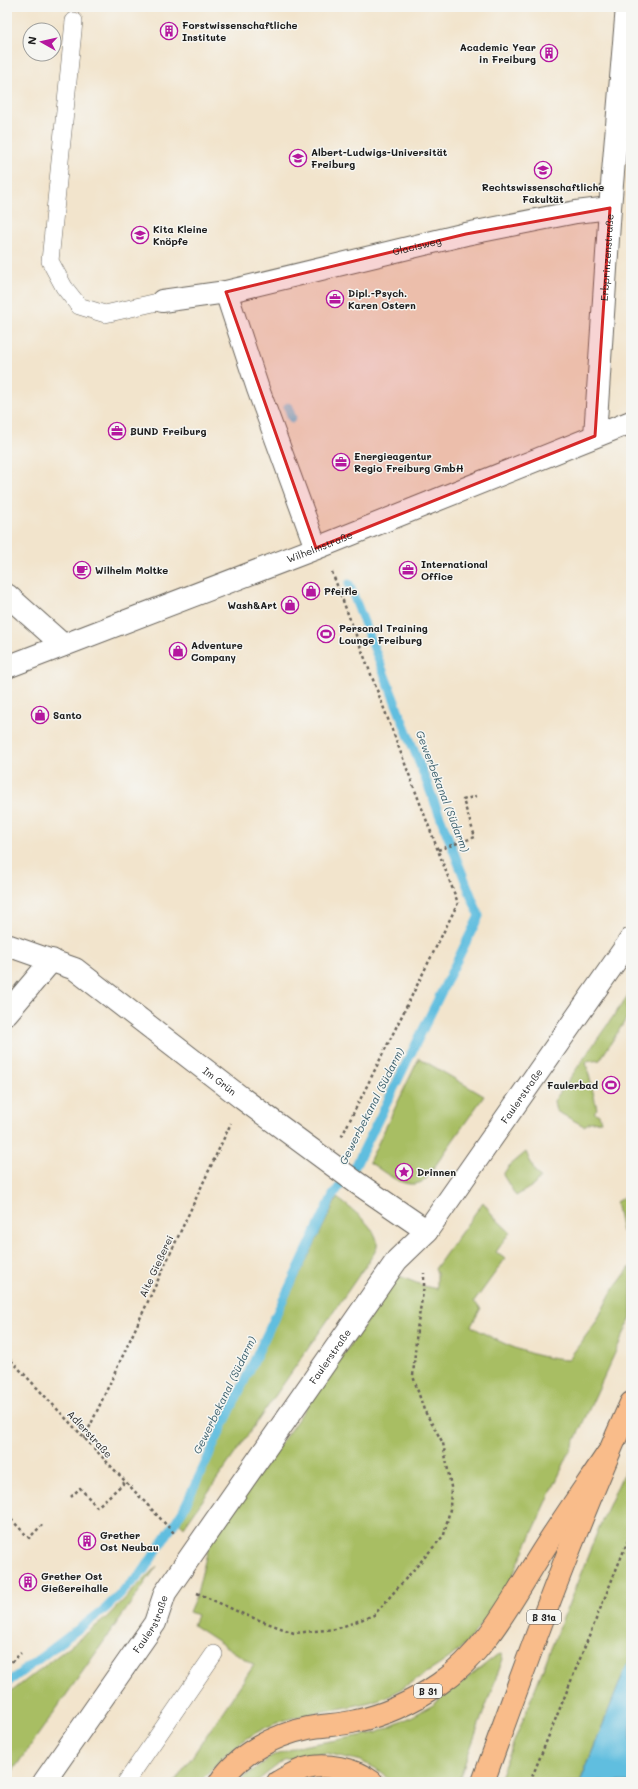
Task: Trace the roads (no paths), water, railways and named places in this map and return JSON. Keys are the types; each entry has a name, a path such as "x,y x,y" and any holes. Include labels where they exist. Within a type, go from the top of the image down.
{"highway":[{"name":"B 31","path":"220,1782 225,1775 249,1752 281,1736 308,1728 357,1721 381,1714 408,1703 440,1684 462,1664 484,1641 508,1610 547,1544 608,1453 631,1403"},
{"name":"B 31a","path":"483,1782 529,1654 608,1453"},
{"path":"278,1782 304,1769 321,1766 349,1770 366,1777 372,1782"}],"street":[{"name":"Erbprinzenstraße","path":"595,436 610,208 628,7"},
{"name":"Glacisweg","path":"162,302 226,292 466,234 576,212 610,208"},
{"path":"226,292 258,389 319,547"},
{"name":"Wilhelmstraße","path":"7,667 319,547 631,422"},
{"path":"7,595 63,645"},
{"name":"Faulerstraße","path":"44,1782 155,1623 165,1593 176,1577 397,1260 427,1231 631,939"},
{"name":"Im Grün","path":"7,945 75,969 242,1099 352,1179 427,1231"},
{"path":"7,1013 52,960"}],"lane":[{"path":"74,21 50,262 64,287 79,306 105,314 162,302"},
{"path":"126,1782 214,1654"}],"water":[{"path":"631,1657 631,1782 580,1782 623,1674"}],"waterway":[{"name":"Gewerbekanal (Südarm)","path":"288,407 292,418"},
{"name":"Gewerbekanal (Südarm)","path":"7,1683 106,1608 144,1570 183,1510 333,1195 356,1165 479,916 349,584"}],"place":[{"name":"Forstwissenschaftliche Institute","path":"169,31"},
{"name":"Academic Year in Freiburg","path":"549,53"},
{"name":"Albert-Ludwigs-Universität Freiburg","path":"298,158"},
{"name":"Rechtswissenschaftliche Fakultät","path":"543,170"},
{"name":"Kita Kleine Knöpfe","path":"140,235"},
{"name":"Dipl.-Psych. Karen Ostern","path":"335,299"},
{"name":"BUND Freiburg","path":"117,431"},
{"name":"Energieagentur Regio Freiburg GmbH","path":"341,462"},
{"name":"Wilhelm Moltke","path":"82,570"},
{"name":"International Office","path":"408,570"},
{"name":"Pfeifle","path":"311,591"},
{"name":"Wash&Art","path":"290,605"},
{"name":"Personal Training Lounge Freiburg","path":"326,634"},
{"name":"Adventure Company","path":"178,651"},
{"name":"Santo","path":"40,715"},
{"name":"Faulerbad","path":"611,1085"},
{"name":"Drinnen","path":"404,1172"},
{"name":"Grether Ost Neubau","path":"87,1541"},
{"name":"Grether Ost Gießereihalle","path":"28,1582"}]}
